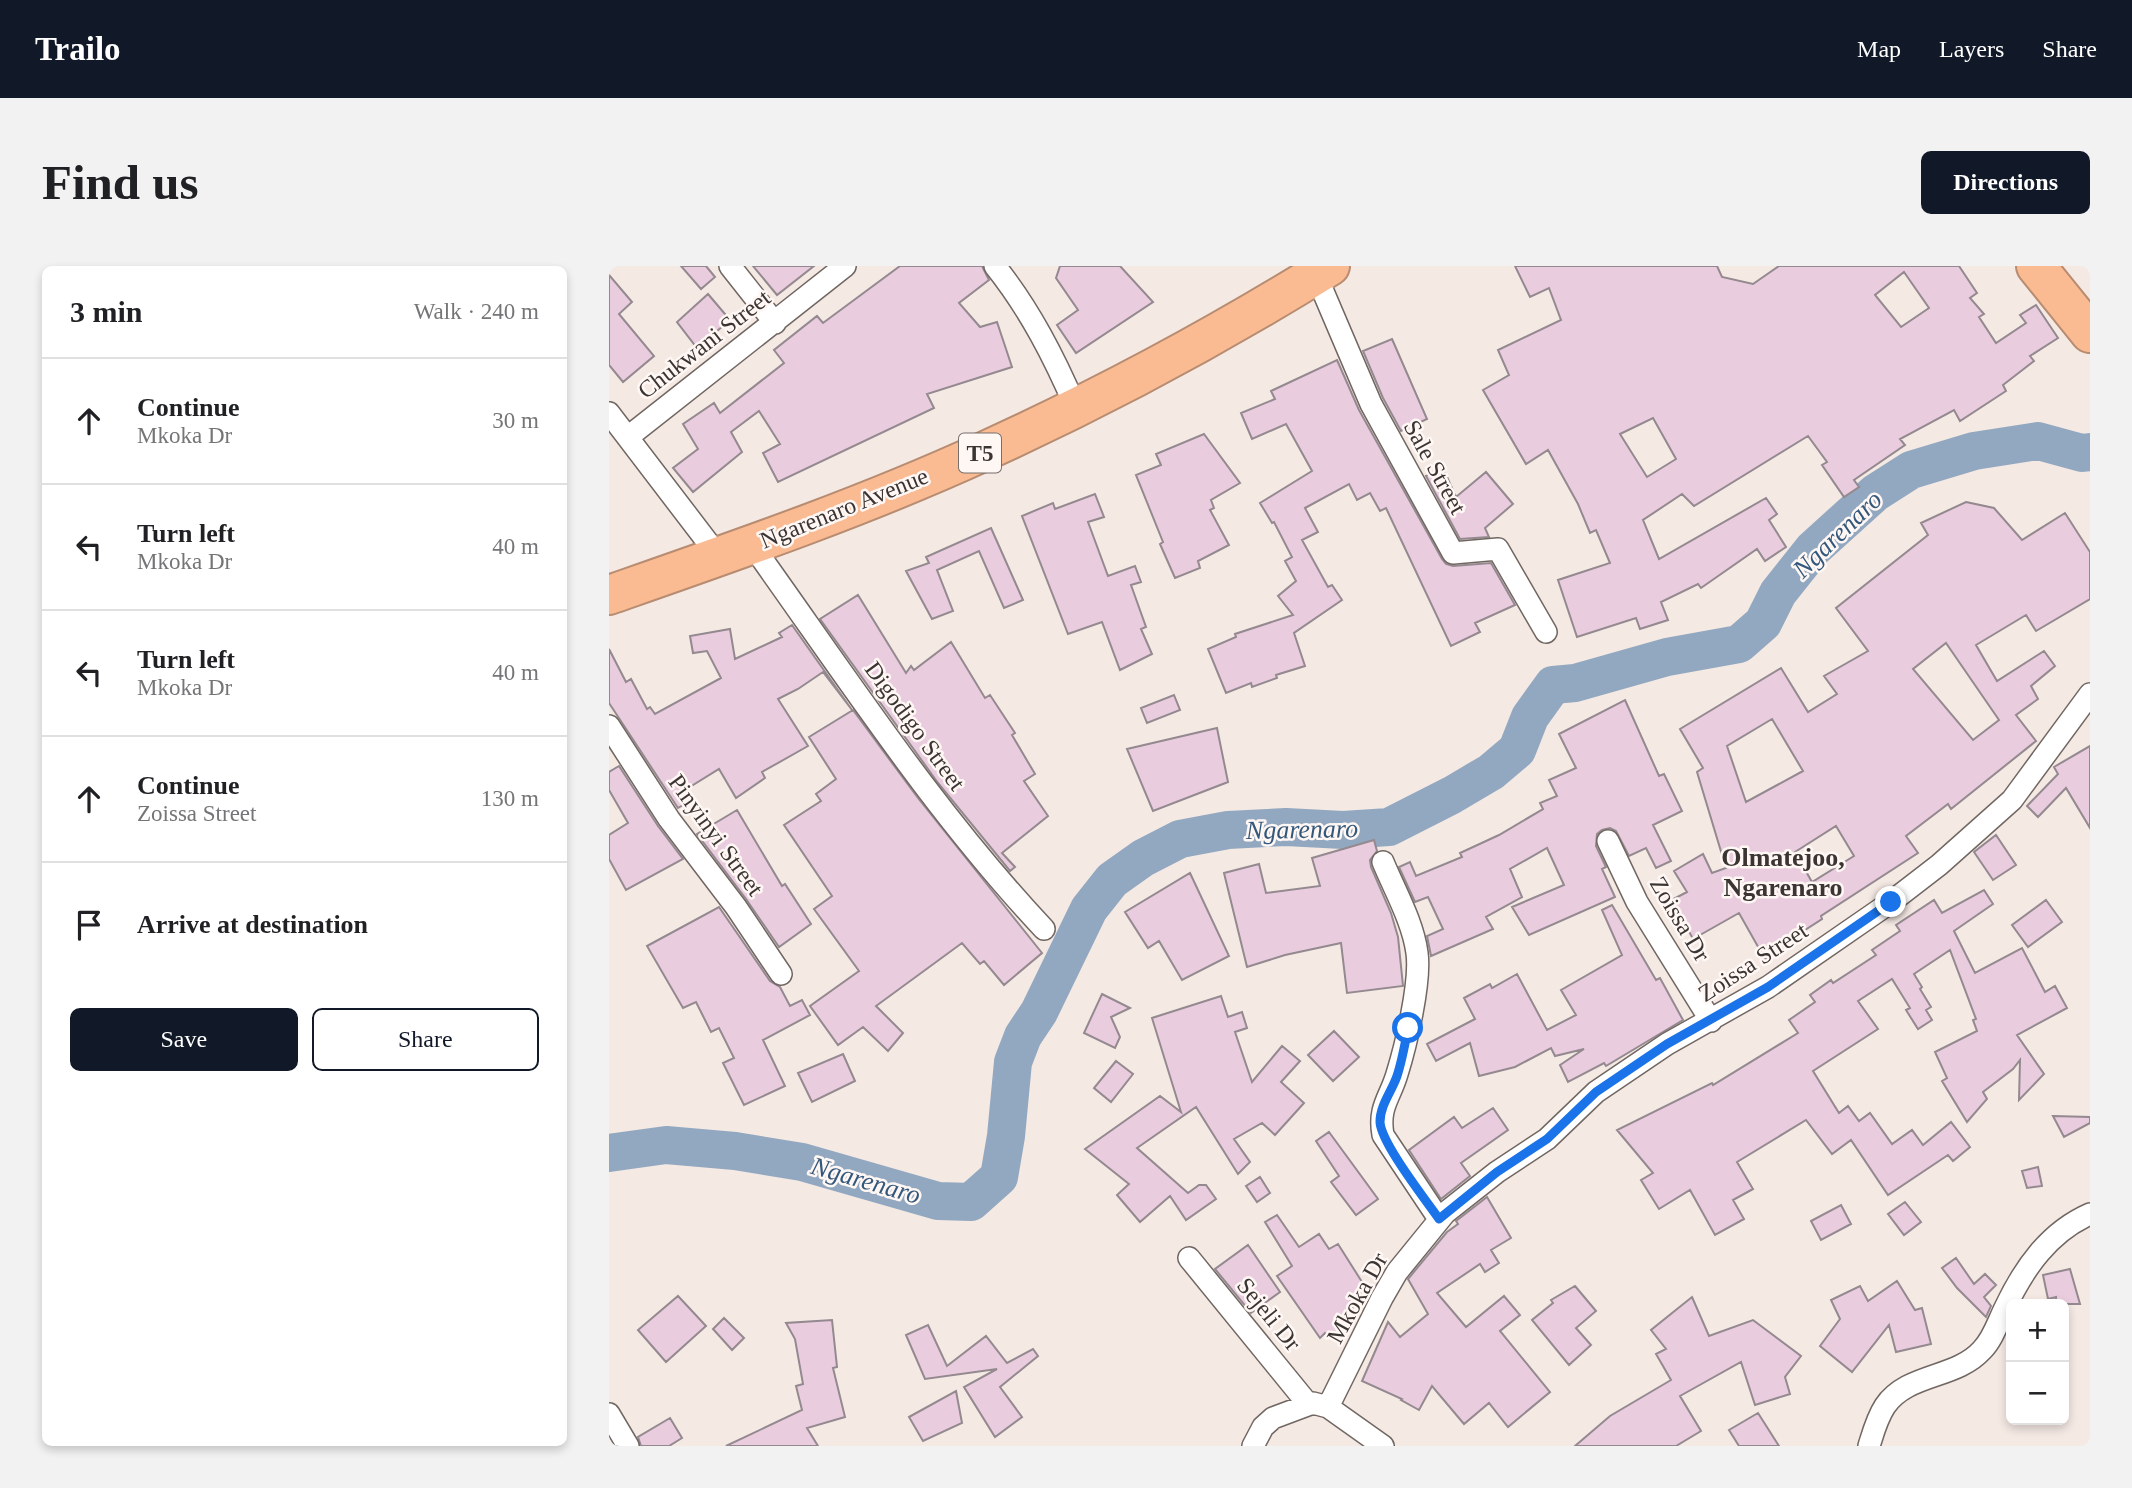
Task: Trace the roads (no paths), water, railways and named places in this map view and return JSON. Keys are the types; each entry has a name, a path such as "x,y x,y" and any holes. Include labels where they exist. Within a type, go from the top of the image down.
{"highway":[{"path":"2036,266 2090,333"},
{"name":"Ngarenaro Avenue","path":"609,595 736,551 983,452 1076,408 1231,326 1323,270"}],"street":[{"path":"730,266 775,323"},
{"name":"Chukwani Street","path":"628,437 845,266"},
{"path":"995,266 1019,296 1048,345 1076,408"},
{"name":"Sale Street","path":"1323,270 1370,404 1453,553 1498,549 1546,632"},
{"name":"Digodigo Street","path":"609,413 628,437 736,551 1001,883 1044,929"},
{"name":"Zoissa Street","path":"1547,1139 1596,1092 1667,1044 1768,987 1891,902 1984,827 2013,800 2090,694"},
{"name":"Pinyinyi Street","path":"609,726 669,819 736,906 781,974"},
{"name":"Zoissa Dr","path":"1608,841 1637,902 1711,1021"},
{"path":"1383,862 1406,917 1417,953 1408,1028 1397,1078 1382,1109 1380,1121 1383,1135 1439,1219"},
{"name":"Mkoka Dr","path":"1318,1405 1397,1272 1439,1219 1497,1172 1547,1139"},
{"path":"1869,1446 1878,1419 1888,1402 1907,1387 1956,1368 1980,1353 2031,1262 2044,1245 2090,1214"},
{"name":"Sejeli Dr","path":"1189,1258 1318,1405 1383,1446"},
{"path":"1253,1446 1263,1427 1273,1418 1318,1405"},
{"path":"609,1414 628,1446"}],"waterway":[{"name":"Ngarenaro","path":"609,1153 666,1145 735,1151 802,1162 938,1201 971,1202 999,1177 1013,1062 1023,1036 1039,1012 1089,909 1112,880 1143,858 1180,839 1228,830 1286,827 1343,830 1389,827 1491,772 1517,750 1530,717 1553,685 1575,683 1667,657 1739,644 1763,623 1778,593 1813,549 1875,493 1911,470 1974,451 2038,441 2082,453 2090,452"}],"district":[{"name":"Olmatejoo, Ngarenaro","path":"1783,872"}]}
